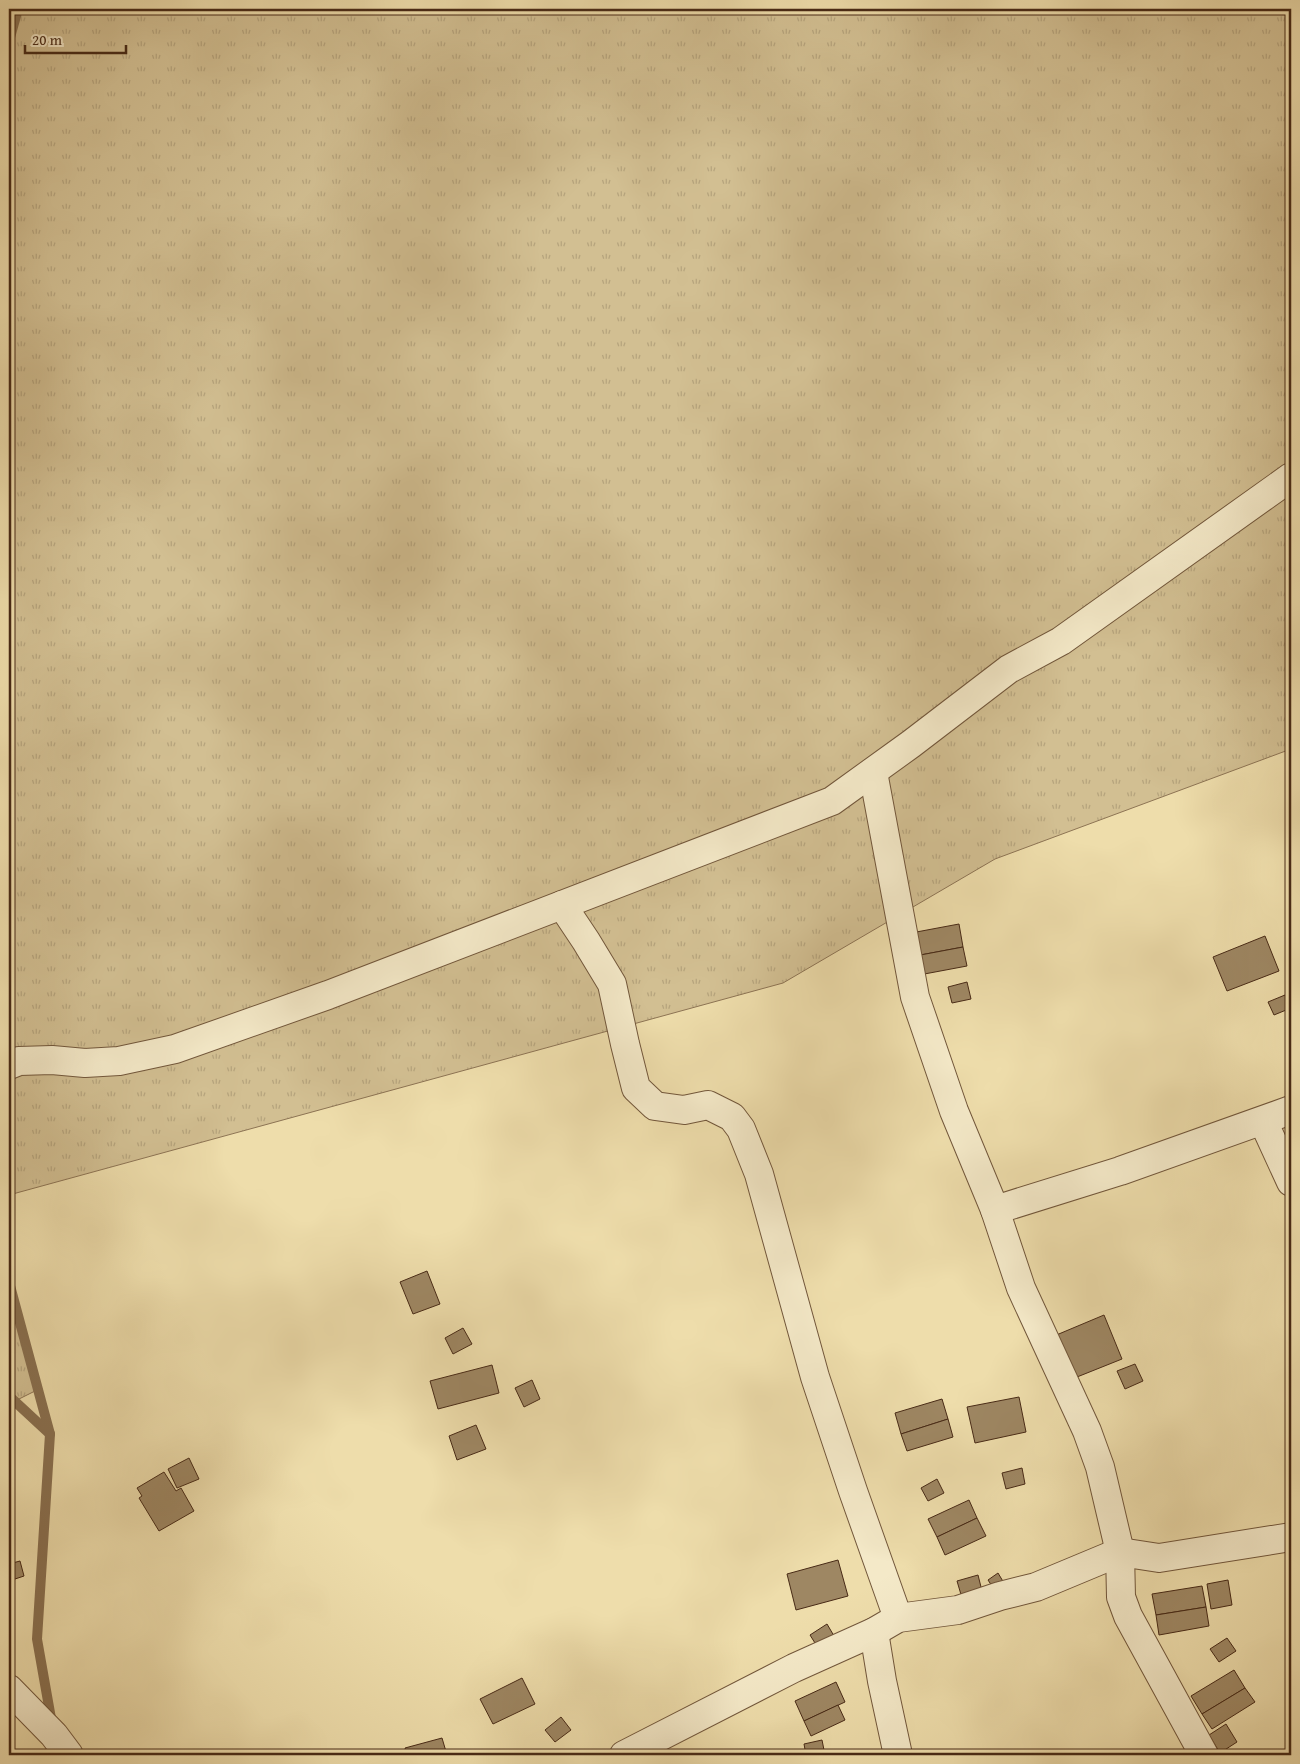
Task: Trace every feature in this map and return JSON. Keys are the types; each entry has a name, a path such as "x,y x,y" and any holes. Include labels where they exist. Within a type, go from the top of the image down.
{"street":[{"path":"9,1065 19,1061 52,1060 85,1063 119,1061 175,1049 328,995 562,906 726,840 832,801 1009,668 1061,641 1291,477"},
{"path":"873,772 915,997 954,1111 995,1210 1021,1288 1087,1431 1100,1467 1120,1552 1121,1597 1128,1616 1204,1755"},
{"path":"562,906 612,984 624,1044 636,1088 655,1106 684,1110 708,1105 732,1117 741,1128 759,1174 815,1377 852,1491 898,1618"},
{"path":"995,1210 1120,1171 1291,1110"},
{"path":"1263,1121 1291,1182"},
{"path":"624,1755 794,1668 874,1632 898,1618 958,1610 1000,1596 1036,1587 1120,1552 1159,1558 1291,1537"},
{"path":"874,1632 882,1681 898,1755"},
{"path":"9,1689 54,1735 69,1755"}],"green space":[{"path":"9,9 1291,9 1291,749 995,859 783,983 9,1195"},
{"path":"9,1282 37,1390 9,1404"}],"building":[{"path":"959,924 963,947 915,956 911,933"},
{"path":"1265,936 1279,971 1227,991 1213,957"},
{"path":"963,947 967,966 919,975 915,956"},
{"path":"967,982 971,999 952,1003 948,987"},
{"path":"1285,995 1291,1008 1274,1015 1268,1002"},
{"path":"427,1271 440,1304 413,1314 400,1282"},
{"path":"1104,1315 1122,1359 1072,1379 1054,1336"},
{"path":"463,1328 472,1344 453,1354 445,1338"},
{"path":"1135,1364 1143,1381 1125,1389 1117,1371"},
{"path":"492,1365 499,1393 438,1409 430,1381"},
{"path":"532,1380 540,1399 524,1407 515,1388"},
{"path":"1019,1397 1026,1432 975,1443 967,1407"},
{"path":"942,1399 948,1419 901,1434 895,1413"},
{"path":"948,1419 953,1437 907,1451 901,1434"},
{"path":"476,1425 486,1449 457,1460 449,1436"},
{"path":"189,1458 199,1479 177,1488 168,1469"},
{"path":"1022,1468 1025,1484 1006,1489 1002,1473"},
{"path":"164,1472 176,1491 181,1488 194,1511 159,1531 139,1498 142,1496 137,1488"},
{"path":"937,1479 944,1493 928,1501 921,1488"},
{"path":"969,1500 977,1518 937,1537 928,1519"},
{"path":"977,1518 986,1536 945,1555 937,1537"},
{"path":"838,1560 848,1596 796,1610 787,1574"},
{"path":"20,1561 24,1576 9,1581 9,1564"},
{"path":"998,1573 1004,1583 994,1589 988,1580"},
{"path":"978,1575 982,1591 962,1598 957,1581"},
{"path":"1228,1580 1232,1605 1211,1609 1207,1584"},
{"path":"1202,1586 1206,1607 1156,1615 1152,1594"},
{"path":"1206,1607 1209,1626 1159,1635 1156,1615"},
{"path":"827,1624 837,1641 820,1651 810,1635"},
{"path":"1227,1638 1236,1651 1219,1662 1210,1649"},
{"path":"1234,1670 1245,1688 1202,1714 1191,1696"},
{"path":"522,1678 535,1704 493,1724 480,1699"},
{"path":"836,1682 845,1702 804,1721 795,1701"},
{"path":"1245,1688 1255,1702 1212,1729 1202,1714"},
{"path":"838,1705 845,1720 811,1736 804,1721"},
{"path":"561,1717 571,1730 555,1742 545,1730"},
{"path":"1226,1724 1237,1742 1220,1753 1209,1735"},
{"path":"442,1738 447,1755 407,1755 405,1748"},
{"path":"822,1740 825,1755 806,1755 804,1744"}],"waterway":[{"path":"9,41 18,9"},
{"path":"9,1282 50,1434 37,1639 52,1724"},
{"path":"9,1396 50,1434"}]}
